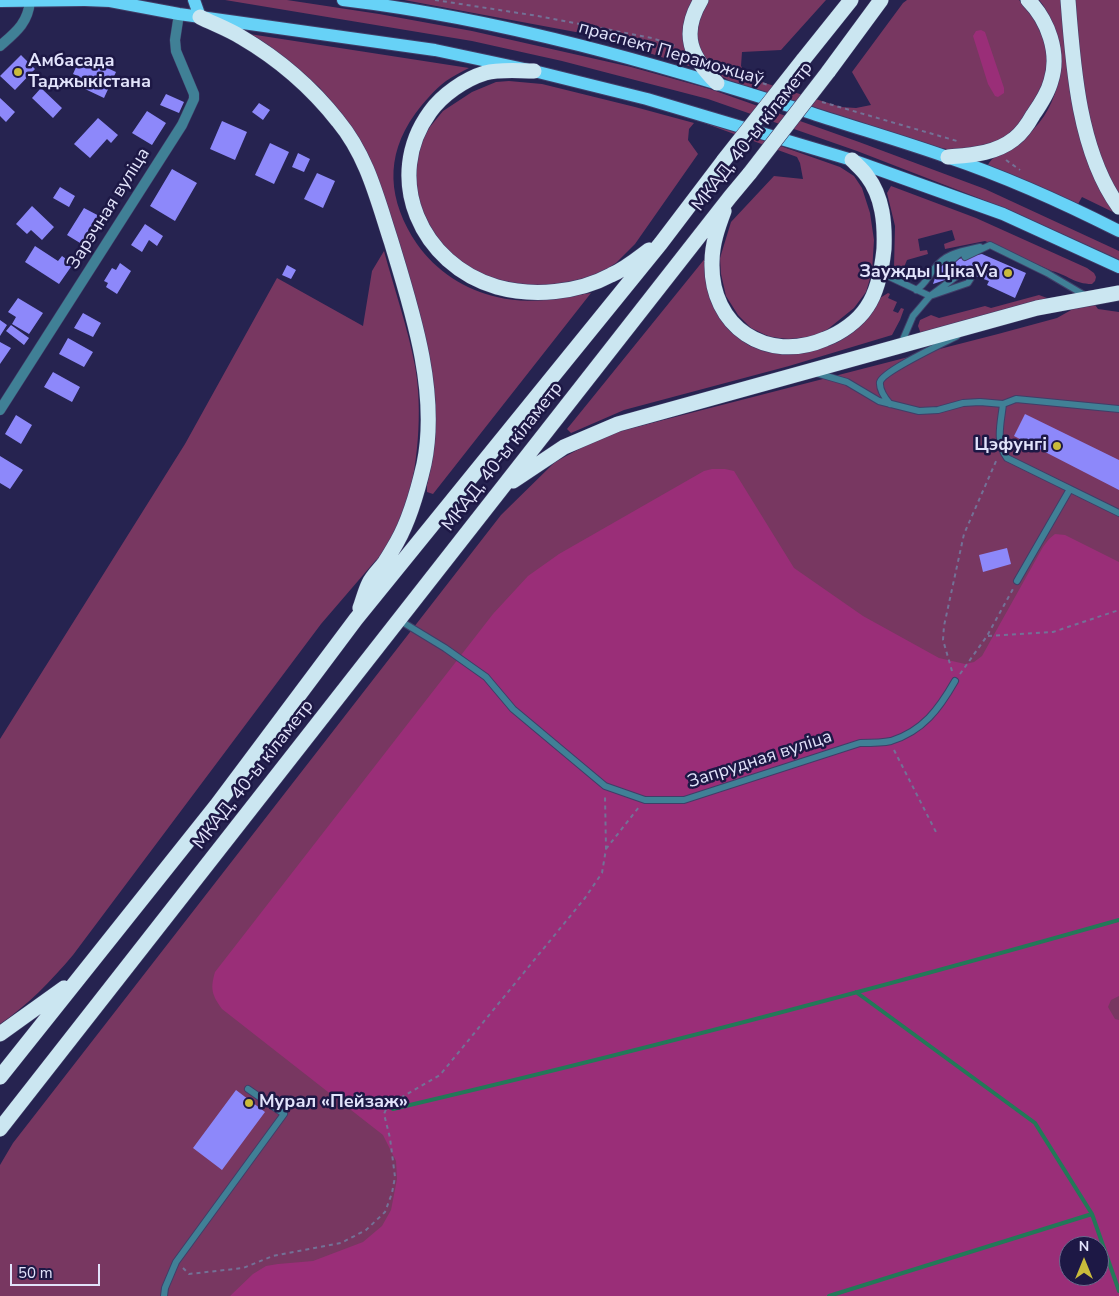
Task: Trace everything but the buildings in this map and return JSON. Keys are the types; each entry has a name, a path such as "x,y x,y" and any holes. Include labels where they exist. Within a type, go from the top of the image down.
{"highway":[{"path":"701,0 691,22 690,43 701,68 717,83"},
{"name":"МКАД, 40-ы кіламетр","path":"82,975 216,806 356,619 661,243 851,0"},
{"path":"948,157 993,151 1014,140 1024,129 1045,96 1051,82 1054,67 1053,49 1045,24 1036,8 1028,0"},
{"path":"1068,0 1072,48 1087,132 1107,189 1119,208"},
{"name":"МКАД, 40-ы кіламетр","path":"0,1129 750,173 881,2"},
{"path":"200,17 240,37 262,51 310,90 339,121 357,148 369,171 416,330 427,390 428,432 424,464 409,516 398,540 369,582 356,619"},
{"path":"534,71 505,70 484,73 465,82 447,94 434,106 424,120 416,137 411,155 408,171 409,189 412,206 420,224 431,241 443,255 474,277 496,287 517,292 542,293 567,290 611,276 661,243"},
{"path":"730,197 718,227 713,246 712,264 713,282 719,301 728,318 741,332 757,341 773,346 795,348 815,344 835,335 855,320 867,307 881,272 884,244 881,204 868,176 852,160"},
{"path":"502,489 564,447 618,424 1037,308 1088,297 1119,293"},
{"path":"0,1034 82,975"},
{"path":"0,1077 82,975"}],"main road":[{"path":"194,0 200,17"},
{"name":"праспект Пераможцаў","path":"344,0 467,20 616,54 717,83 948,157 1028,188 1119,231"},
{"path":"0,2 110,1 179,14 435,50 534,71 647,99 852,160 1003,214 1119,267"}],"street":[{"path":"0,46 21,28 29,12 30,1"},
{"name":"Зарэчная вуліца","path":"0,410 182,125 191,106 194,94 176,51 175,40 179,14"}],"lane":[{"path":"916,290 925,285 934,268 944,258 956,252 990,244 1047,273 1088,297"},
{"path":"982,254 990,244"},
{"path":"965,257 990,244"},
{"path":"950,262 959,254 990,244"},
{"path":"881,272 930,296 968,283 973,275"},
{"path":"930,296 957,276"},
{"path":"899,347 912,316 944,280"},
{"path":"890,405 880,385 881,380 890,371 978,325"},
{"path":"808,371 847,382 878,401 919,411 938,410 963,403 1003,404 1016,399 1119,409"},
{"path":"1003,404 1000,440 1001,450 1007,458 1119,513"},
{"path":"1017,581 1070,489"},
{"name":"Запрудная вуліца","path":"399,620 445,648 486,677 513,709 605,786 645,800 684,800 860,743 890,741 914,732 941,706 955,681"},
{"path":"164,1296 165,1288 176,1262 284,1114 248,1089"}],"path":[{"path":"955,681 943,640 944,626 964,534 1001,450"},
{"path":"955,681 987,636 1017,581"},
{"path":"987,636 1053,632 1119,610"},
{"path":"890,741 937,834"},
{"path":"176,1262 189,1274 243,1268 273,1256 341,1243 366,1230 385,1212 392,1193 395,1177 390,1138 384,1114 388,1105 440,1075 585,898 602,873 606,850 605,786"},
{"path":"606,850 645,800"}],"shaded area":[{"path":"225,0 287,0 472,31 631,67 710,89 985,189 1119,251 1119,260 981,199 857,151 708,99 562,61 472,41"},
{"path":"404,0 693,0 686,18 684,34 686,50 692,67 597,36"},
{"path":"707,0 826,0 781,50 742,52 741,66 749,78 841,107 856,108 871,105 852,72 907,0 1019,0 1036,18 1048,54 1046,82 1017,129 993,145 959,151 935,147 730,81 717,74 702,57 698,47 698,25"},
{"path":"1039,0 1062,0 1069,81 1115,213 1082,197 1078,204 988,165 994,157 1017,144 1034,129 1052,102 1057,87 1060,55 1057,39 1052,23"},
{"path":"1074,0 1119,0 1119,195 1098,151 1091,127 1081,75"},
{"path":"981,30 985,32 1004,88 1004,93 998,97 995,96 988,84 973,36 976,31"},
{"path":"243,33 469,68 446,81 429,96 405,130 398,146 393,179 395,195 407,228 425,254 442,271 474,290 485,294 532,301 591,293 433,494 427,492 435,433 435,398 427,346 344,116 319,87 283,58"},
{"path":"509,81 542,84 694,123 689,129 688,140 698,154 635,244 616,263 600,273 558,287 489,282 437,246 413,187 419,146 429,128 443,111 472,92 496,82"},
{"path":"698,117 840,167 854,176 862,188 870,213 874,240 872,272 866,292 854,308 823,333 789,339 770,337 751,328 738,315 726,296 721,274 720,258 731,222 774,176 803,179 797,157 696,120"},
{"path":"891,186 976,218 1087,268 1094,273 1095,281 1092,284 1086,284 1076,281 985,241 945,249 944,244 955,240 952,230 918,239 920,251 927,250 928,254 907,260 900,277 894,267 895,226 887,193"},
{"path":"384,251 412,352 419,401 418,440 413,479 404,514 397,531 382,558 376,560 321,624 73,955 39,992 0,1024 0,739 185,444 277,278 363,326 372,271"},
{"path":"707,256 719,315 731,332 750,346 772,353 804,353 838,342 867,319 880,298 888,293 890,294 888,298 897,302 893,311 898,313 901,308 904,309 892,335 789,366 624,410 571,433 567,429"},
{"path":"1039,295 1047,298 921,334 918,326 920,320 931,315 939,318 985,306 991,308"},
{"path":"1093,302 1098,309 1119,312 1119,1296 0,1296 0,1165 13,1143 501,515 555,462 605,435 1057,318 1080,305"},
{"path":"725,469 734,471 794,568 863,616 939,658 965,664 974,662 982,656 1043,547 1055,534 1065,535 1119,562 1119,996 1111,1000 1108,1007 1115,1019 1119,1020 1119,1296 230,1296 253,1274 266,1266 313,1261 363,1242 382,1226 391,1210 397,1179 396,1161 383,1135 222,1009 213,992 215,972 493,614 528,576 559,554 704,471"}],"waterway":[{"path":"393,1109 758,1019 1119,920"},
{"path":"856,992 1035,1123 1092,1214 1119,1291"},
{"path":"829,1296 1092,1214"}],"place":[{"name":"Амбасада Таджыкістана","path":"18,72"},
{"name":"Заужды ЦікаVа","path":"1008,273"},
{"name":"Цэфунгі","path":"1057,446"},
{"name":"Мурал «Пейзаж»","path":"249,1103"}]}
